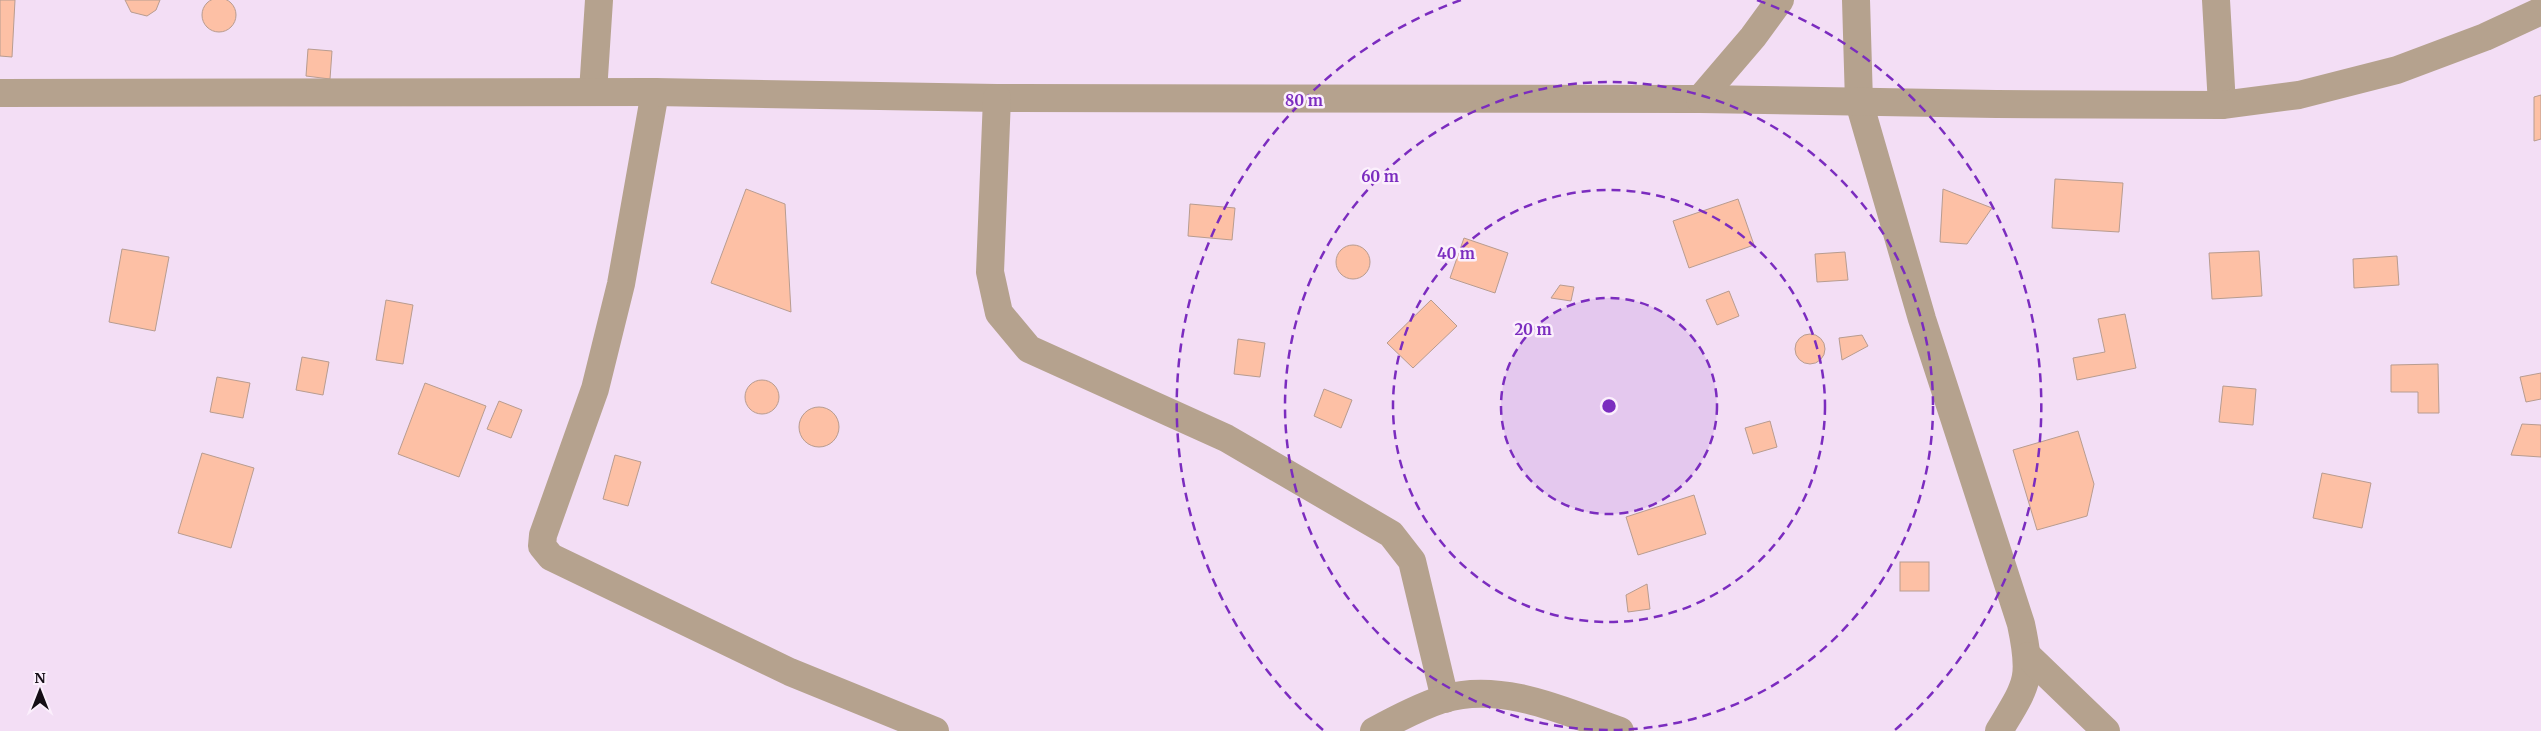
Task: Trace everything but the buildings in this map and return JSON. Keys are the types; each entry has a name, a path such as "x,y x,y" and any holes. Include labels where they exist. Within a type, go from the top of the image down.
{"street":[{"path":"593,92 599,0"},
{"path":"1700,99 1753,37 1780,0"},
{"path":"1856,0 1859,102 1922,319 2021,624 2028,656 2026,682 2018,702 1999,731"},
{"path":"2216,0 2222,105"},
{"path":"0,93 654,92 997,98 1700,99 2222,105 2299,95 2397,70 2485,37 2541,11"},
{"path":"654,92 621,284 600,370 589,408 543,534 542,546 551,557 790,672 935,731"},
{"path":"997,98 990,272 999,313 1029,349 1226,438 1391,534 1412,561 1445,699"},
{"path":"2028,656 2106,731"},
{"path":"1374,731 1395,719 1445,699 1490,694 1530,699 1620,731"}]}
